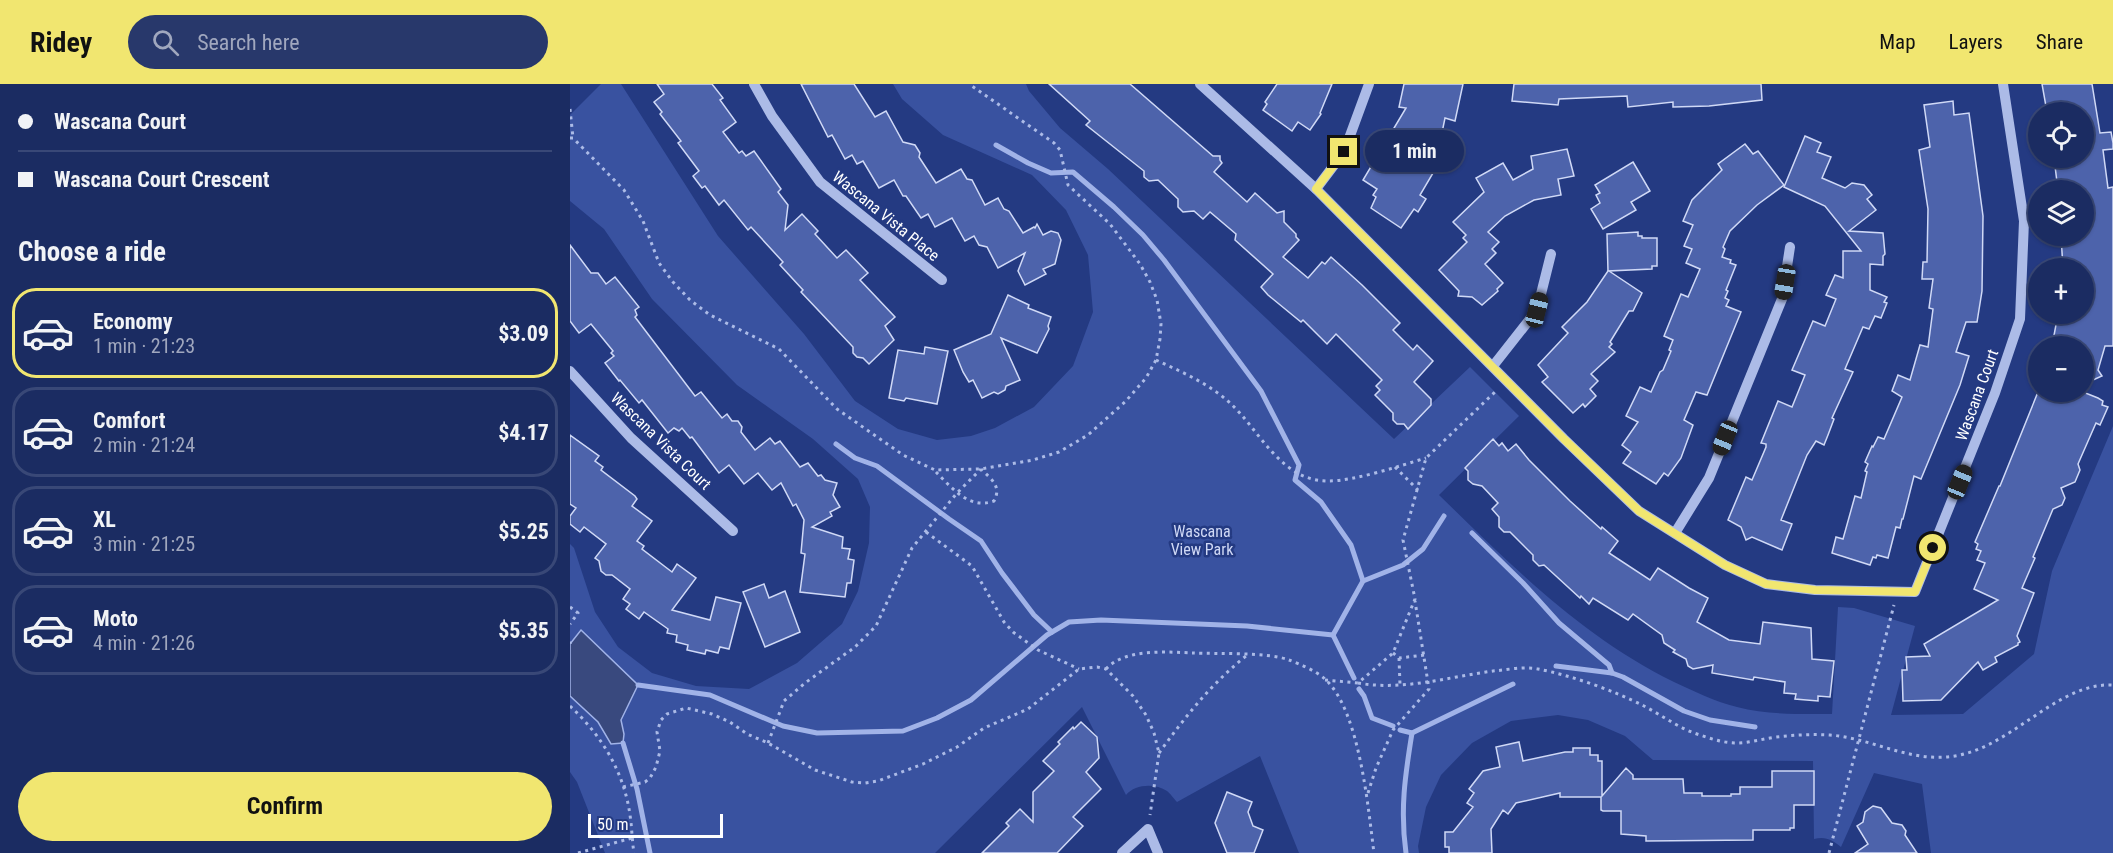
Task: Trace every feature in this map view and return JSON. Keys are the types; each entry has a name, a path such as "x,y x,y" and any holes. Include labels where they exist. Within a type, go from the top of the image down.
{"street":[{"name":"Wascana Vista Place","path":"754,84 772,116 820,182 942,280"},
{"name":"Wascana Court","path":"1200,84 1316,189 1564,439 1639,511 1725,565 1766,584 1815,590 1915,592 1995,393 2020,319 2024,221 2003,84"},
{"path":"1316,189 1344,152 1369,84"},
{"path":"1675,533 1709,478 1778,309 1782,299 1790,247"},
{"path":"1493,366 1537,310 1551,254"},
{"name":"Wascana Vista Court","path":"570,371 631,438 733,531"},
{"path":"1122,853 1148,829 1158,853"}],"path":[{"path":"935,470 981,469 1059,453 1088,435 1125,402 1146,378 1156,360 1160,339 1161,324 1157,300 1150,282 1110,224 1068,185 1060,150 1054,142 969,84"},
{"path":"570,109 572,138 624,190 643,221 659,263 690,300 710,315 779,349 837,409 903,455 935,470 957,494 980,503 994,501 997,496 995,483 981,469"},
{"path":"1156,360 1197,380 1231,404 1274,455 1291,468 1315,480 1327,481 1426,458 1507,381"},
{"path":"1367,796 1379,760 1393,730 1429,688 1430,682 1410,568 1403,540 1426,458"},
{"path":"1395,467 1418,490"},
{"path":"768,743 784,701 855,647 876,626 912,548 981,469"},
{"path":"926,532 972,566 1004,622 1026,642 1078,669 1096,667 1106,669 1133,696 1146,715 1159,753 1148,829"},
{"path":"1828,853 1897,591"},
{"path":"1358,683 1393,653 1415,599"},
{"path":"570,608 578,613 570,624"},
{"path":"1106,669 1128,657 1158,652 1247,656 1288,659 1325,680 1339,699 1359,756 1374,853"},
{"path":"1393,653 1400,657 1425,655"},
{"path":"1159,753 1191,709 1224,674 1247,656"},
{"path":"1400,657 1400,686"},
{"path":"623,787 645,782 650,778 656,767 660,751 658,727 661,720 675,710 695,708 712,714 768,743 791,758 833,777 852,782 878,781 923,764 957,747 984,728 1028,709 1078,669"},
{"path":"1325,680 1374,686 1400,686 1511,669 1536,669 1615,692 1688,731 1718,741 1734,743 1793,735 1831,735 1912,754 1946,758 1963,754 2005,736 2076,692 2089,687 2113,685"},
{"path":"570,706 589,724 615,764 630,815 634,853"},
{"path":"578,853 632,838"}],"green space":[{"name":"Wascana View Park","path":"601,84 621,84 718,236 804,334 855,401 898,429 937,440 971,436 995,428 1034,407 1073,366 1093,312 1088,255 1066,210 1032,175 943,135 902,99 893,84 1026,84 1029,91 1060,128 1108,169 1394,439 1470,367 1519,416 1439,495 1549,598 1609,644 1674,682 1713,699 1749,710 1772,713 1832,714 1838,607 1854,608 1915,626 1891,715 1963,714 2034,654 2052,571 2113,426 2113,853 1931,853 1922,784 1874,773 1841,847 1829,839 1814,839 1813,761 1653,760 1625,736 1588,720 1558,715 1511,721 1472,743 1441,775 1426,807 1418,846 1419,853 1299,853 1260,756 1177,802 1167,791 1151,786 1140,787 1126,795 1082,707 935,853 605,853 577,782 570,772 570,544 574,548 595,612 618,647 652,673 696,686 749,689 797,663 842,624 858,591 869,543 870,507 858,479 813,439 737,385 652,299 604,229 570,201 570,115"}],"shaded area":[{"path":"581,630 638,685 621,720 623,743 611,744 598,722 570,696 570,644"}],"building":[{"path":"657,84 712,84 723,98 720,100 736,122 723,132 739,153 742,151 746,156 754,151 781,189 778,192 788,205 785,230 802,214 818,231 815,234 837,258 846,250 868,273 860,280 895,317 885,326 894,340 869,364 853,353 853,347 801,292 803,290 780,265 783,262 751,227 748,230 724,200 719,205 705,186 702,188 693,176 699,171 678,143 681,141 660,114 662,112 654,102 664,94"},
{"path":"801,84 854,84 875,117 886,111 903,142 915,145 920,153 919,157 936,183 961,169 967,179 972,180 985,205 998,198 1023,233 1035,228 1037,224 1043,235 1051,231 1058,233 1061,240 1055,264 1043,269 1046,274 1025,285 1018,271 1025,253 998,268 987,247 979,245 974,236 965,241 952,218 935,227 928,214 921,218 906,196 903,196 894,180 879,188 863,161 857,164 852,155 845,159 832,135 828,137"},
{"path":"1049,84 1130,84 1213,156 1220,156 1222,163 1214,172 1247,202 1255,193 1277,213 1284,211 1284,222 1299,240 1283,257 1308,278 1322,262 1325,264 1331,257 1400,323 1393,330 1413,350 1417,345 1433,361 1414,382 1431,399 1431,405 1408,429 1404,424 1397,424 1393,420 1393,413 1375,395 1380,390 1376,386 1382,380 1336,334 1327,344 1303,320 1301,322 1268,295 1261,287 1273,274 1235,240 1236,234 1210,212 1203,219 1194,211 1183,212 1178,207 1178,199 1158,180 1149,181 1144,177 1144,171 1086,125 1090,121"},
{"path":"1277,84 1332,84 1321,114 1310,130 1298,122 1292,131 1263,110 1267,104 1265,102"},
{"path":"1404,84 1463,84 1455,121 1445,118 1439,147 1446,151 1420,195 1426,199 1418,212 1414,209 1401,228 1371,208 1376,197 1373,195 1377,189 1363,180 1406,108 1399,107"},
{"path":"1514,84 1761,84 1762,100 1709,106 1673,107 1673,102 1628,107 1627,96 1559,99 1558,105 1512,101"},
{"path":"2042,84 2092,84 2100,133 2111,132 2113,143 2113,149 2103,150 2108,188 2113,187 2113,346 2105,346 2098,370 2102,376 2094,380 2094,336 2054,336 2056,324 2094,324 2094,258 2062,258 2062,246 2094,246 2094,180 2057,180 2055,168 2094,168 2094,102 2045,102"},
{"path":"1953,101 1954,115 1969,113 1983,216 1982,291 1977,322 1966,322 1956,352 1969,356 1960,385 1921,479 1914,476 1903,519 1900,528 1896,527 1888,558 1877,555 1876,558 1873,557 1870,565 1832,553 1836,537 1843,539 1855,496 1861,498 1868,464 1865,462 1872,446 1878,437 1884,439 1902,397 1892,391 1898,375 1910,380 1920,345 1928,347 1933,309 1929,308 1933,279 1922,279 1923,262 1927,262 1928,209 1919,150 1930,147 1924,105"},
{"path":"1805,136 1821,143 1817,152 1831,157 1822,178 1845,188 1852,183 1864,185 1872,195 1867,199 1876,210 1849,231 1883,233 1885,254 1883,265 1870,264 1870,290 1887,297 1884,302 1887,303 1881,318 1875,316 1869,329 1863,327 1845,369 1853,372 1832,418 1834,419 1824,445 1816,441 1807,455 1781,520 1792,524 1782,550 1752,537 1746,540 1741,527 1728,520 1746,477 1752,480 1766,447 1766,444 1761,443 1778,401 1792,407 1805,375 1792,370 1813,321 1825,326 1836,299 1826,295 1835,275 1843,278 1843,251 1861,251 1825,206 1784,187"},
{"path":"1745,144 1753,154 1758,151 1784,185 1757,205 1730,231 1723,247 1725,249 1722,257 1731,260 1730,263 1736,265 1726,290 1728,291 1725,298 1729,300 1726,306 1741,312 1707,395 1696,392 1684,420 1693,425 1681,458 1668,476 1664,473 1656,484 1623,463 1631,452 1622,445 1638,422 1626,416 1640,387 1651,392 1663,370 1673,340 1664,336 1681,294 1688,297 1700,269 1686,263 1692,249 1684,246 1693,225 1683,221 1692,200 1722,170 1718,164"},
{"path":"1567,149 1574,176 1558,179 1561,195 1534,200 1505,216 1488,232 1499,242 1492,249 1496,253 1485,264 1503,283 1497,289 1498,291 1482,305 1472,297 1458,296 1459,291 1439,270 1467,242 1463,238 1466,235 1453,222 1484,192 1476,178 1503,163 1513,180 1533,169 1531,156"},
{"path":"1633,162 1650,191 1631,202 1636,210 1603,229 1591,209 1600,203 1596,195 1600,193 1595,185"},
{"path":"1638,232 1638,236 1642,238 1657,238 1657,266 1652,266 1652,269 1609,271 1642,293 1633,311 1629,311 1610,342 1612,344 1609,347 1615,352 1591,374 1598,381 1590,389 1596,396 1585,407 1583,404 1573,413 1542,382 1548,377 1538,365 1568,333 1562,327 1587,302 1608,271 1607,234"},
{"path":"570,245 591,273 598,273 606,284 615,277 639,307 635,310 637,315 635,317 695,396 701,392 722,418 727,414 732,421 738,421 742,427 741,432 755,450 770,438 775,444 780,441 800,467 808,463 818,476 821,475 825,480 837,483 833,495 840,507 830,512 832,516 812,527 843,537 842,548 850,549 848,559 854,560 851,583 847,583 845,597 800,592 805,554 801,553 804,520 796,504 793,506 781,483 772,490 758,473 744,484 729,465 719,473 692,437 690,438 682,428 679,431 674,428 668,433 642,400 639,403 619,381 605,363 614,356 611,353 613,351 591,324 579,333 570,321"},
{"path":"1008,295 1029,305 1028,308 1051,317 1049,329 1037,353 1001,338 1020,380 1006,386 1005,390 998,394 994,392 982,398 973,380 969,382 963,372 954,350 991,334"},
{"path":"925,347 948,351 937,404 906,398 904,401 889,398 898,350 924,354"},
{"path":"2094,396 2103,401 2102,405 2108,407 2100,425 2096,423 2078,464 2080,470 2075,482 2061,488 2065,498 2062,505 2053,509 2033,557 2035,558 2022,588 2034,593 2017,636 2020,642 2018,645 1995,657 1997,662 1983,670 1978,662 1941,700 1903,701 1902,670 1907,670 1906,657 1930,656 1924,644 1998,600 1974,589 1985,563 1977,560 1981,551 1976,549 1978,544 1975,542 2034,402 2094,402"},
{"path":"570,435 599,456 595,461 603,467 601,470 635,496 637,499 632,506 652,521 637,541 644,546 642,549 672,572 677,564 696,578 672,610 710,620 716,597 741,603 729,649 720,647 718,653 706,650 705,654 687,650 688,645 676,642 677,635 667,633 668,629 644,612 639,619 626,609 630,604 623,599 630,589 612,575 606,575 601,571 599,561 595,558 606,544 584,527 580,532 570,524 570,516 576,508 570,504"},
{"path":"1493,439 1499,446 1502,443 1508,451 1516,444 1570,501 1618,541 1609,553 1650,580 1658,568 1708,598 1697,622 1729,640 1760,644 1763,622 1811,628 1812,659 1834,661 1830,697 1818,696 1818,701 1795,699 1796,694 1784,693 1785,682 1754,677 1753,680 1712,673 1713,665 1693,669 1688,666 1686,659 1673,652 1675,650 1664,643 1662,635 1633,614 1628,620 1593,598 1589,604 1581,596 1580,598 1544,565 1539,566 1533,560 1533,555 1510,532 1504,532 1499,527 1499,517 1492,509 1498,503 1482,486 1468,480 1468,471 1465,468"},
{"path":"764,584 769,598 785,591 800,632 765,647 743,592"},
{"path":"1081,722 1097,737 1099,758 1086,772 1101,789 1073,817 1083,826 1057,853 982,853 1009,826 1006,823 1020,809 1033,822 1033,792 1054,771 1043,761 1060,744 1058,742"},
{"path":"1519,742 1523,761 1573,752 1573,748 1590,748 1590,755 1598,755 1598,761 1602,761 1602,796 1626,768 1633,775 1633,779 1683,779 1684,793 1702,793 1702,796 1740,794 1740,787 1772,787 1772,771 1814,771 1814,805 1794,805 1794,828 1790,830 1753,830 1753,840 1646,841 1646,836 1621,834 1621,811 1601,810 1601,797 1560,797 1560,793 1516,803 1508,814 1503,810 1491,829 1492,853 1449,853 1449,847 1445,847 1445,832 1453,832 1473,807 1467,803 1474,793 1469,789 1483,771 1500,767 1496,747"},
{"path":"1227,792 1252,802 1248,812 1253,826 1263,830 1254,853 1227,853 1215,823"},
{"path":"1873,806 1881,808 1892,823 1902,825 1906,831 1905,835 1917,853 1855,853 1868,844 1857,826 1863,822 1865,812"}],"waterway":[{"path":"996,145 1051,173 1073,172 1114,207 1143,235 1164,260 1261,391 1299,465 1295,480 1321,502 1351,545 1363,581 1333,635"},
{"path":"836,444 855,458 877,466 981,541 1034,615 1052,632"},
{"path":"1363,581 1403,565 1423,549 1444,516"},
{"path":"1472,533 1523,583 1559,623 1609,665 1612,673"},
{"path":"638,685 710,695 783,726 817,733 903,731 937,718 971,700 1047,635 1069,622 1101,620 1247,626 1333,635"},
{"path":"1333,635 1354,678"},
{"path":"1556,666 1612,673 1684,711 1710,720 1755,727"},
{"path":"1412,733 1513,684"},
{"path":"1359,689 1372,718 1393,726"},
{"path":"1400,730 1412,733 1404,793 1403,822 1406,853"},
{"path":"623,743 637,789 650,853"}],"route":[{"path":"1344,152 1316,189 1564,439 1639,511 1725,565 1766,584 1815,590 1915,592 1933,548"}]}
